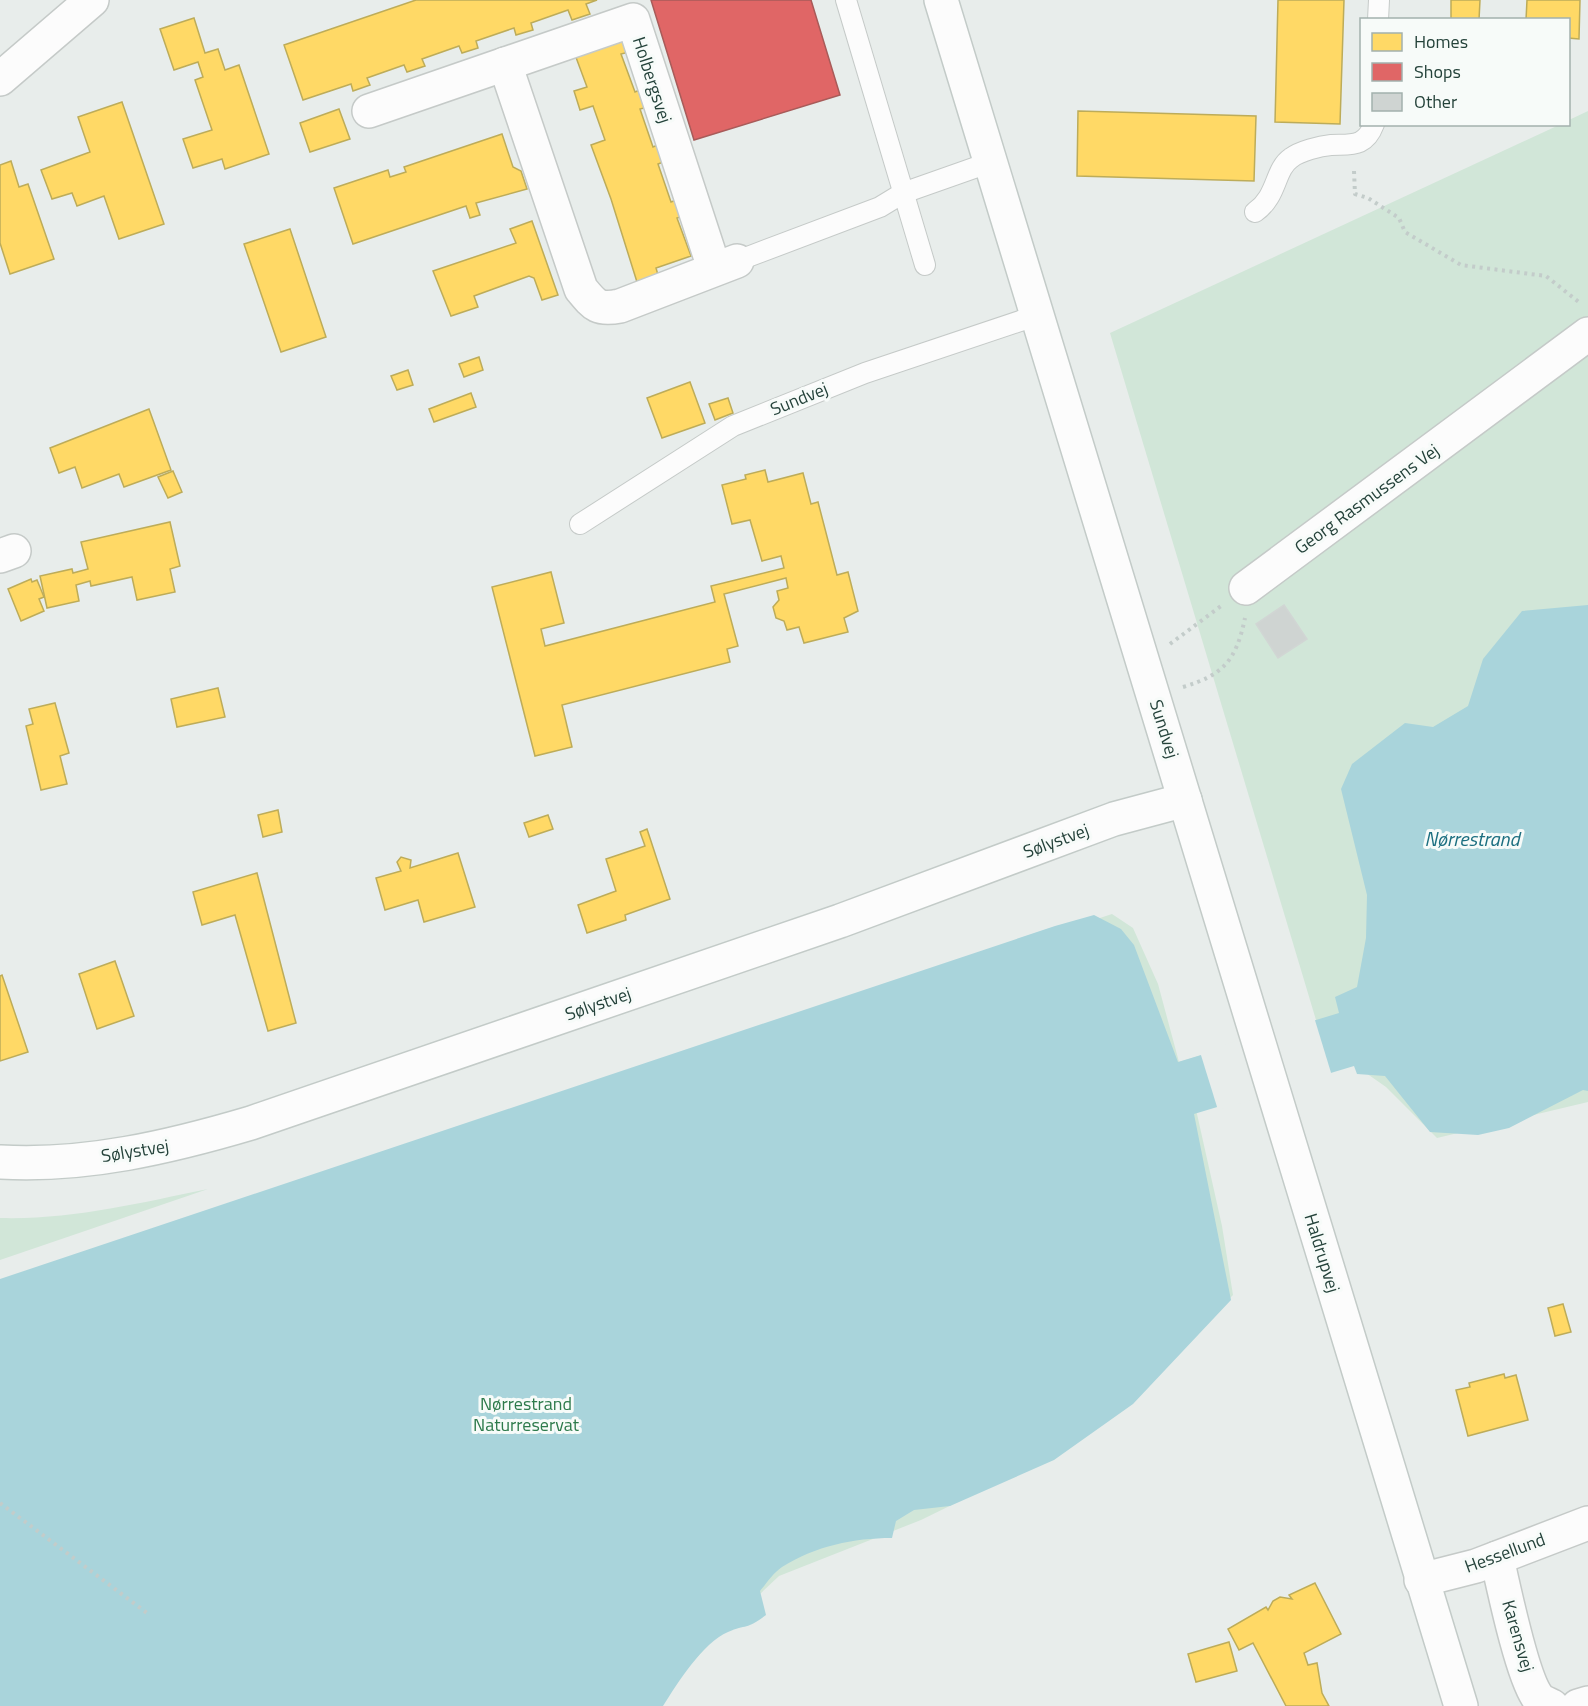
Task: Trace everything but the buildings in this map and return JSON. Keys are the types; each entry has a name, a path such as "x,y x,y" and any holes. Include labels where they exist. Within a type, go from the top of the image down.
{"street":[{"path":"0,79 92,0"},
{"name":"Sundvej","path":"941,0 1185,800"},
{"name":"Holbergsvej","path":"369,111 633,20 726,265"},
{"path":"505,63 582,289 593,303 605,309 620,306 726,265"},
{"name":"Georg Rasmussens Vej","path":"1246,588 1588,334"},
{"name":"Haldrupvej","path":"1185,800 1461,1706"},
{"name":"Sølystvej","path":"0,1162 112,1155 181,1143 251,1123 840,921 1114,819 1185,800"},
{"name":"Hessellund","path":"1421,1580 1497,1558 1588,1523"},
{"name":"Karensvej","path":"1497,1558 1516,1636 1531,1683 1539,1698 1552,1706"},
{"path":"1578,1706 1588,1703"}],"lane":[{"path":"846,0 925,266"},
{"path":"1378,18 1379,0"},
{"path":"1255,212 1266,204 1280,173 1290,158 1331,145 1354,146 1365,138 1373,126"},
{"path":"726,265 880,207 903,193 991,162"},
{"name":"Sundvej","path":"580,524 733,426 865,373 1038,315"}],"path":[{"path":"1354,146 1355,194 1368,198 1399,218 1405,232 1461,265 1546,276 1588,310"},
{"path":"1144,663 1246,588"},
{"path":"1154,696 1205,680 1220,672 1229,662 1242,632 1246,588"},
{"path":"0,1503 147,1613"}],"green space":[{"name":"Nørrestrand Naturreservat","path":"1588,111 1588,1102 1437,1138 1386,1087 1346,1059 1195,1105 1222,1226 1233,1295 1155,1373 1068,1448 921,1520 779,1576 725,1627 652,1706 0,1706 0,1282 1112,914 1133,928 1158,984 1179,1062 1316,1020 1110,333 1557,126 1570,126 1570,120"},
{"path":"208,1189 0,1260 0,1218 79,1213"}],"water":[{"name":"Nørrestrand Naturreservat","path":"1588,605 1588,1091 1583,1090 1509,1128 1478,1135 1430,1132 1385,1076 1357,1074 1354,1066 1194,1114 1231,1300 1133,1404 1054,1460 950,1506 914,1510 896,1521 892,1538 835,1545 808,1554 782,1567 760,1591 766,1615 751,1625 728,1632 709,1645 691,1664 663,1706 0,1706 0,1279 1055,926 1094,915 1121,929 1134,945 1178,1062 1339,1013 1335,997 1357,987 1366,938 1367,895 1341,789 1352,764 1405,723 1433,727 1468,706 1483,659 1522,611"}],"pier":[{"path":"1314,1017 1332,1076 1218,1110 1200,1052"}],"water label":[{"name":"Nørrestrand","path":"1472,839"}]}
